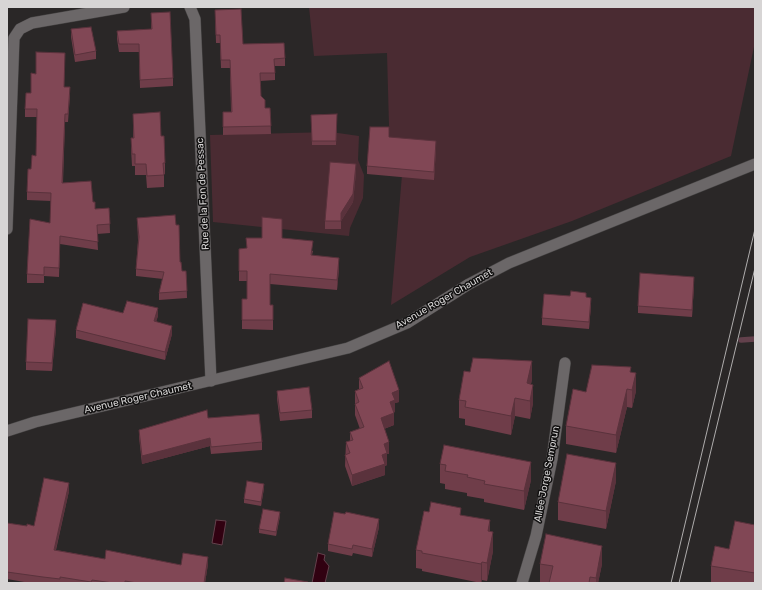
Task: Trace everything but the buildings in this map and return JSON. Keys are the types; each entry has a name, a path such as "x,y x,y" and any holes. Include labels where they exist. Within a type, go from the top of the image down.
{"street":[{"path":"7,229 14,38 20,29 32,23 124,7"},
{"name":"Rue de la Fon de Pessac","path":"190,7 195,19 211,381"},
{"name":"Avenue Roger Chaumet","path":"7,431 42,420 348,348 406,323 469,284 508,263 755,164"},
{"name":"Allée Jorge Semprun","path":"522,583 536,536 552,459 565,363"}],"shaded area":[{"path":"309,7 755,7 755,42 731,156 572,221 470,257 391,305 403,163 390,162 387,53 314,56"},
{"path":"331,132 359,136 358,160 364,175 363,198 350,228 349,236 213,222 210,135"},
{"path":"216,520 226,521 222,545 212,543"},
{"path":"318,553 325,555 324,560 329,566 325,583 312,583"}],"waterway":[{"path":"741,340 755,339"}],"tram line":[{"path":"671,583 755,229"},
{"path":"679,583 755,268"}]}
